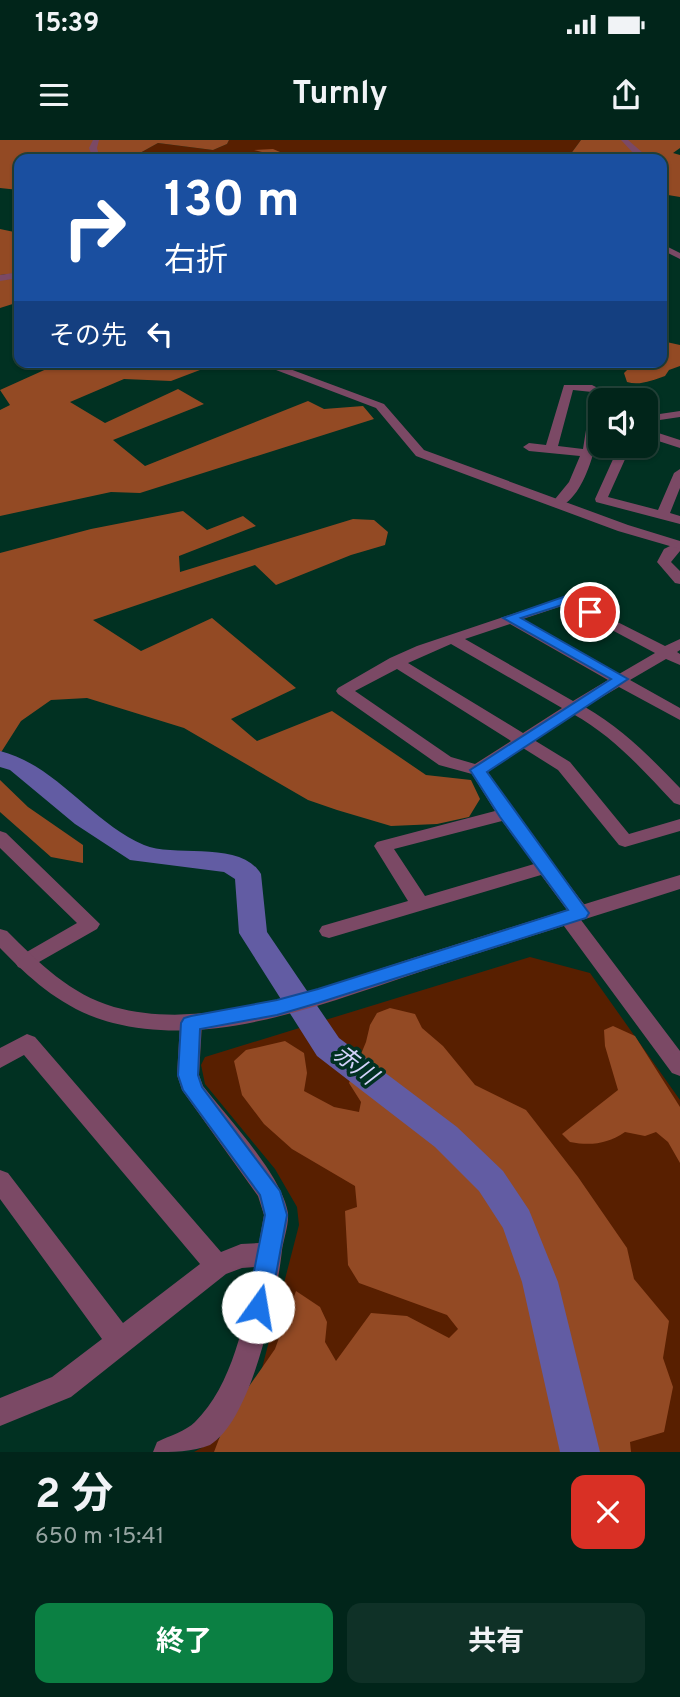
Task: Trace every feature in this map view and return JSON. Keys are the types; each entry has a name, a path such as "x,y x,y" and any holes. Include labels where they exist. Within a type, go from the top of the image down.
{"street":[{"path":"624,140 639,154"},
{"path":"276,368 380,406 392,416 410,446 420,453 557,504 680,545"},
{"path":"551,450 568,387 592,388 598,391 586,453 573,486 557,504"},
{"path":"658,417 680,414"},
{"path":"658,437 680,444"},
{"path":"529,447 586,453"},
{"path":"620,458 601,499 680,520"},
{"path":"662,516 677,490 680,473"},
{"path":"680,545 669,552 663,562 680,580"},
{"path":"676,652 566,600 451,638 395,661 344,691 446,761 478,770 506,814 546,867 574,915 680,1067"},
{"path":"510,618 680,715"},
{"path":"451,638 617,735 680,799"},
{"path":"478,770 572,708 621,679 676,652"},
{"path":"395,661 564,766 625,841 680,825"},
{"path":"420,904 383,846 506,814"},
{"path":"0,837 90,924 25,962"},
{"path":"329,931 546,867"},
{"path":"0,936 49,984 72,998 108,1013 147,1020 191,1023 277,1008 680,882"},
{"path":"167,1452 203,1434 224,1410 241,1374 264,1285 276,1215 270,1191 193,1090 188,1075 191,1023"},
{"path":"0,1059 27,1043 217,1266"},
{"path":"0,1180 120,1341"},
{"path":"1,1410 61,1387 217,1266 241,1256 270,1254"}],"shaded area":[{"path":"0,140 229,140 227,144 213,150 158,143 138,154 14,154 14,189 0,188"},
{"path":"229,140 581,140 571,154 138,154 158,143 213,150 227,144"},
{"path":"581,140 680,140 680,148 673,153 680,155 680,197 667,195 667,154 571,154"},
{"path":"273,149 280,152 314,154 262,154 254,150"},
{"path":"0,229 14,232 14,274 0,275"},
{"path":"14,279 14,304 0,308 0,280"},
{"path":"667,342 680,345 680,366 669,370 665,376 637,383 627,382 624,373 629,368 667,368"},
{"path":"49,368 205,368 171,381 124,379 70,402 105,423 178,389 204,404 113,440 145,466 308,401 324,409 363,406 374,419 140,493 111,492 0,516 0,410 10,405 0,390"},
{"path":"183,511 207,530 243,516 256,526 179,556 180,572 353,519 374,520 388,532 385,545 351,555 276,585 255,565 93,620 141,651 212,618 296,688 231,719 257,741 332,711 426,775 471,780 480,799 469,817 437,824 391,826 337,810 308,800 184,728 87,698 51,700 21,721 0,754 0,553 91,529"},
{"path":"0,780 28,807 83,845 83,863 51,857 0,812"},
{"path":"530,957 590,973 680,1100 680,1452 194,1452 223,1436 260,1376 299,1225 297,1207 275,1169 205,1084 201,1065 205,1057"},
{"path":"390,1008 415,1014 422,1028 443,1046 475,1085 526,1110 578,1177 627,1248 634,1279 669,1321 663,1358 673,1387 664,1432 630,1442 631,1452 214,1452 227,1418 275,1349 296,1291 320,1307 327,1322 325,1342 336,1361 371,1313 407,1316 449,1338 458,1329 447,1315 359,1283 348,1265 345,1211 357,1207 355,1186 292,1149 264,1124 242,1095 234,1061 246,1050 285,1041 304,1053 307,1073 304,1091 334,1107 359,1112 361,1102 349,1083 370,1025 377,1013"},
{"path":"613,1026 635,1036 680,1107 680,1163 668,1142 656,1132 645,1136 625,1132 612,1139 592,1144 570,1142 562,1134 618,1090 605,1046 604,1030"}],"waterway":[{"name":"赤川","path":"0,758 18,765 84,818 139,854 230,864 248,874 253,933 328,1047 446,1137 491,1181 517,1221 540,1282 580,1452"}],"route":[{"path":"258,1307 276,1215 270,1191 193,1090 188,1075 191,1023 277,1008 580,913 506,814 478,770 621,679 510,618 566,600 590,612"}]}
